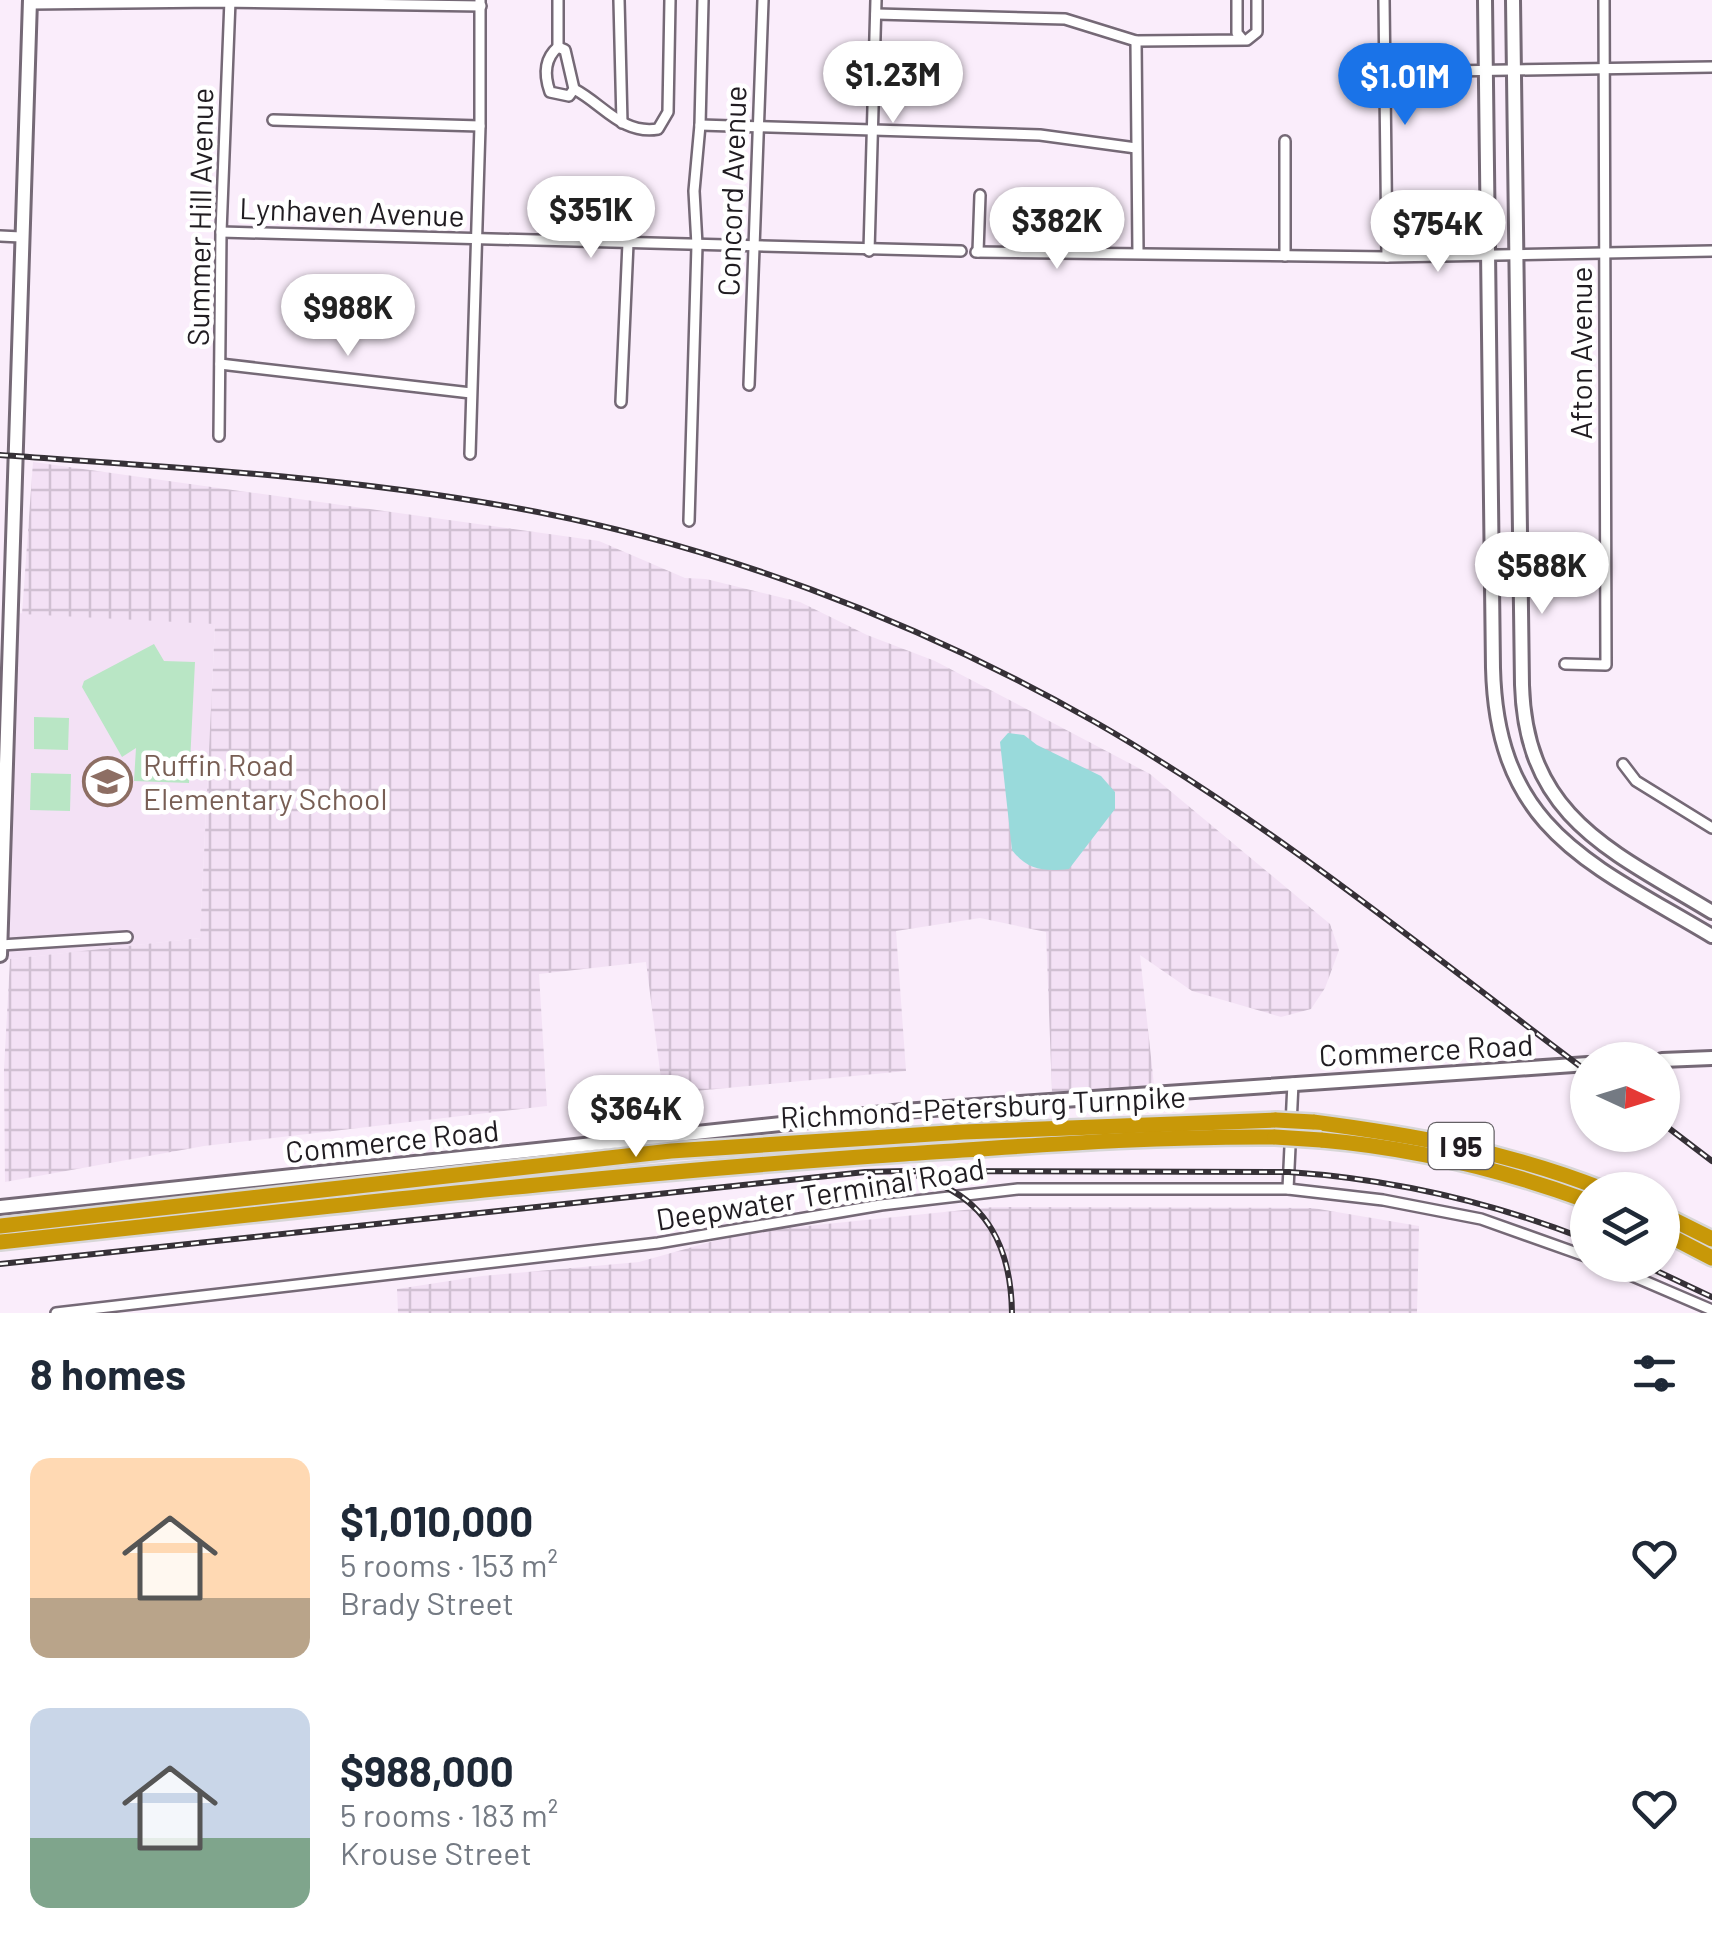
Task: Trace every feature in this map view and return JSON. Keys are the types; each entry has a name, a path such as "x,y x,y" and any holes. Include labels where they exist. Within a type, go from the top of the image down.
{"highway":[{"name":"Richmond-Petersburg Turnpike","path":"0,1242 754,1164 1275,1129 1313,1122 1438,1140 1570,1178"},
{"name":"Richmond-Petersburg Turnpike","path":"0,1226 671,1151 963,1132 1275,1129 1321,1140 1446,1158 1570,1194"},
{"path":"1680,1223 1712,1240"},
{"path":"1680,1241 1712,1258"}],"main road":[{"path":"1485,0 1496,722 1503,748 1526,798 1560,839 1604,871 1712,936"},
{"path":"1513,0 1522,698 1531,750 1555,798 1582,828 1712,912"},
{"path":"0,955 4,676 30,2"},
{"path":"1680,1059 1712,1058"},
{"name":"Commerce Road","path":"0,1204 913,1110 1570,1065"}],"street":[{"path":"558,0 558,47 548,58 546,70 550,92 568,96 574,90"},
{"path":"618,0 622,123"},
{"path":"558,47 566,50 570,60 574,90 614,120 658,129 668,112 670,0"},
{"path":"690,521 697,244 694,191 703,0"},
{"name":"Concord Avenue","path":"750,384 763,0"},
{"path":"869,250 876,0"},
{"path":"1237,0 1238,32 1242,39"},
{"path":"876,14 1065,20 1136,41 1251,39 1257,32 1257,0"},
{"path":"1384,0 1386,256"},
{"name":"Afton Avenue","path":"1565,664 1606,665 1604,0"},
{"name":"Summer Hill Avenue","path":"219,436 221,232 230,1"},
{"path":"30,2 480,3 470,454"},
{"path":"1136,41 1138,253"},
{"path":"1385,72 1712,67"},
{"path":"272,120 480,126"},
{"path":"700,125 1040,136 1136,148"},
{"path":"1285,141 1286,256"},
{"path":"980,195 977,252 1386,256 1712,252"},
{"name":"Lynhaven Avenue","path":"221,232 961,252"},
{"path":"0,236 22,237"},
{"path":"622,402 628,243"},
{"path":"220,364 471,393"},
{"path":"1623,764 1636,781 1712,828"},
{"path":"1,945 127,937"},
{"path":"1288,1190 1292,1082"},
{"name":"Deepwater Terminal Road","path":"56,1313 658,1243 881,1205 1018,1188 1288,1190 1383,1200 1480,1219 1570,1251"},
{"path":"1647,1282 1712,1310"}],"shaded area":[{"path":"33,462 599,541 685,578 706,579 800,602 867,635 935,661 1150,774 1330,924 1339,950 1325,988 1311,1009 1281,1017 1192,991 1140,955 1154,1085 1052,1092 1046,932 980,918 896,931 906,1071 663,1094 646,962 539,974 547,1106 204,1146 5,1182 4,1069 10,959 200,938 215,624 22,614"},
{"name":"Ruffin Road Elementary School","path":"14,613 215,623 200,938 2,960"},
{"path":"154,644 164,661 195,662 189,783 134,781 136,748 122,757 82,687 84,681"},
{"path":"34,717 69,718 68,750 34,749"},
{"path":"1008,733 1024,735 1101,776 1115,792 1115,809 1069,869 1037,868 1012,850 1000,742"},
{"path":"31,773 71,774 70,811 30,810"},
{"path":"994,1207 1313,1208 1419,1226 1417,1313 398,1313 397,1289 482,1276 639,1262 746,1232"}],"railway":[{"path":"0,455 317,480 505,506 659,540 809,589 955,650 1095,722 1160,761 1347,889 1570,1058"},
{"path":"1680,1137 1712,1161"},
{"path":"0,1264 865,1172 906,1171 1327,1175 1441,1194 1570,1234"},
{"path":"919,1177 962,1197 991,1227 1007,1267 1012,1313"},
{"path":"1680,1282 1712,1297"}],"place":[{"name":"Ruffin Road Elementary School","path":"108,781"}]}
